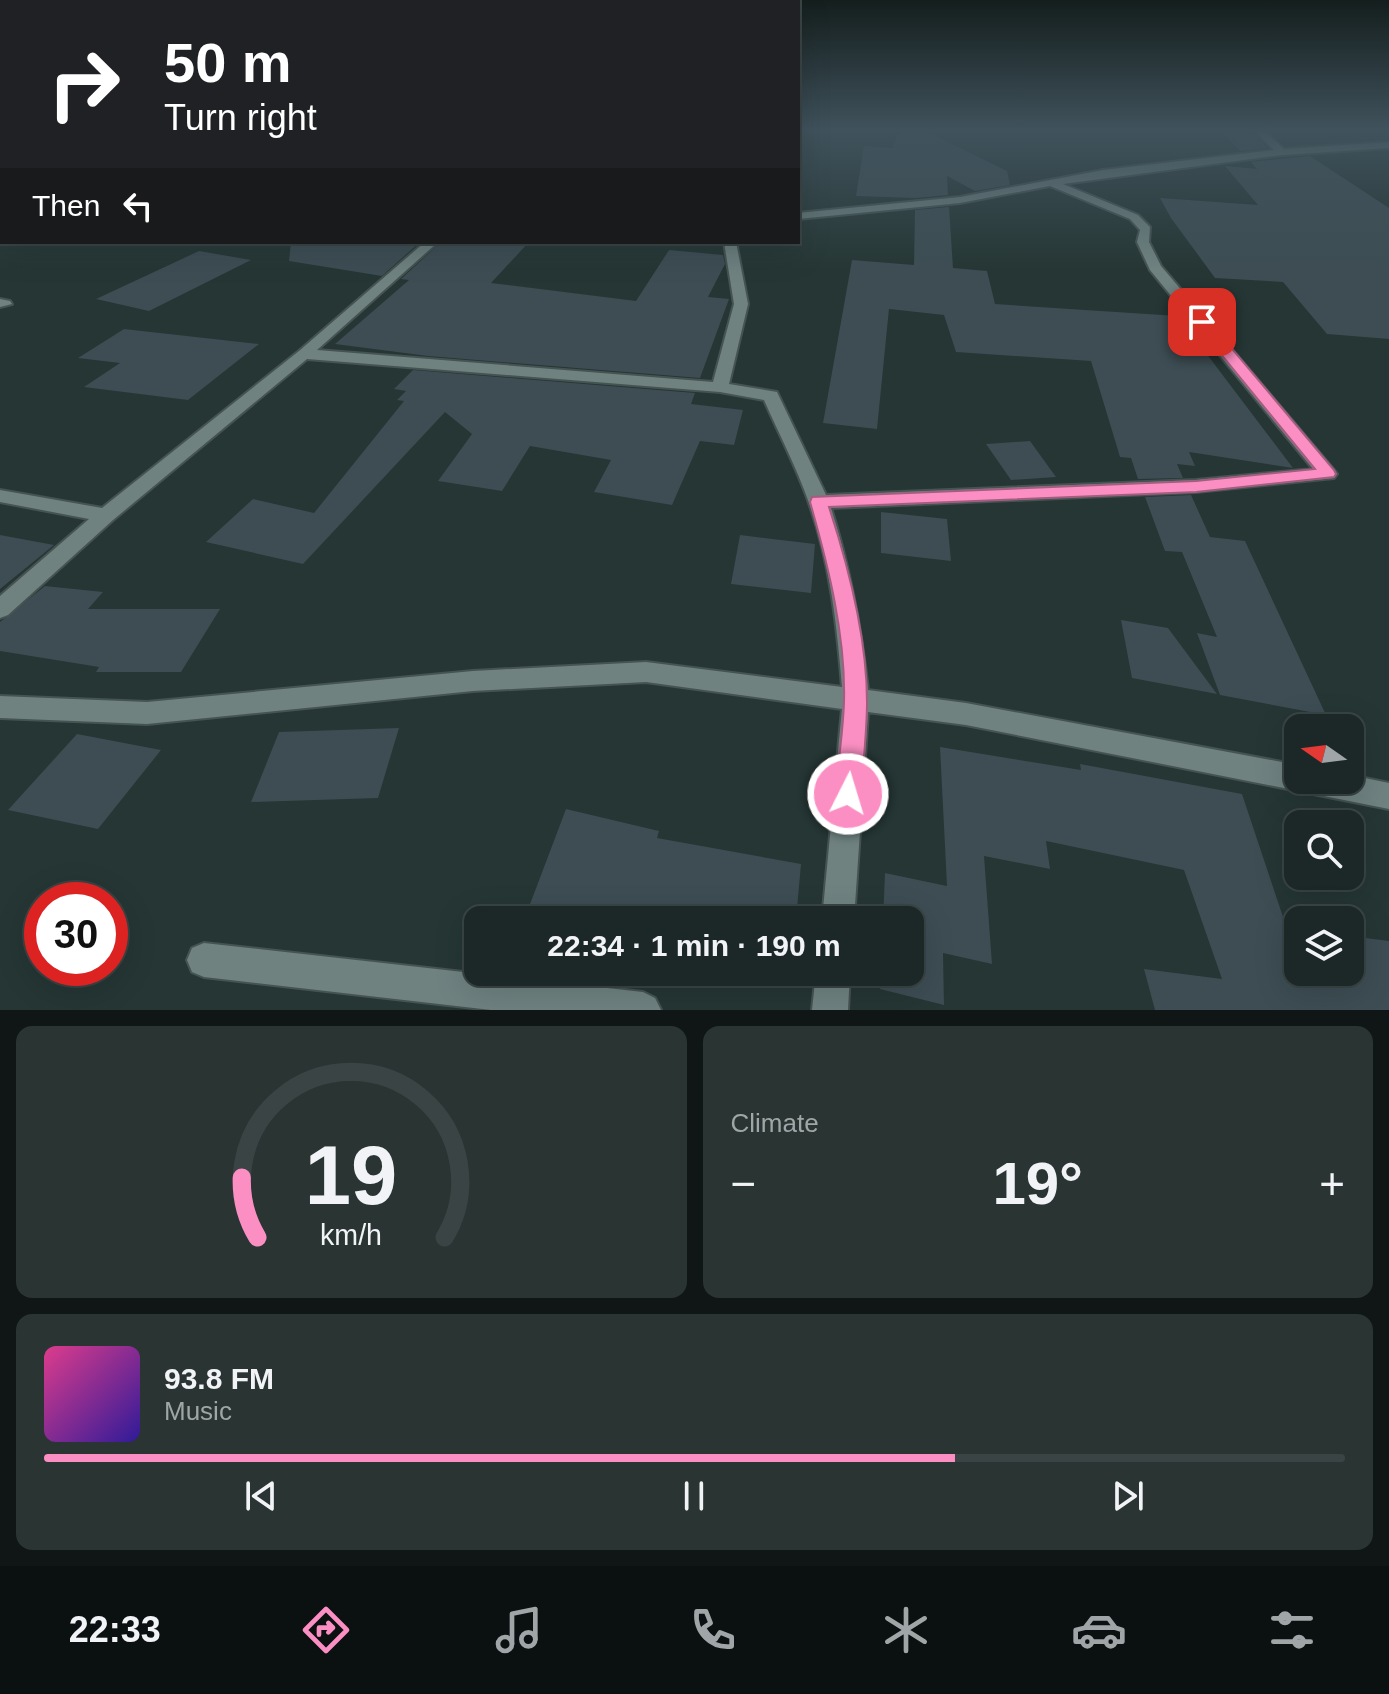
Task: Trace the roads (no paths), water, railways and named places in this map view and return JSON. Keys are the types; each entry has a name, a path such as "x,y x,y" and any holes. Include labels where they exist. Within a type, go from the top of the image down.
{"street":[{"path":"800,216 960,200 1087,176"},
{"path":"819,502 1196,486 1327,474 1155,267 1143,242 1146,229 1134,217 1052,183"},
{"path":"0,609 106,515 304,354 430,244"},
{"path":"720,387 741,304 730,244"},
{"path":"304,354 720,387 771,396 819,502 835,555 850,639 856,700 839,906"},
{"path":"0,496 106,515"},
{"path":"0,707 147,713 473,681 646,672 966,714 1389,796"},
{"path":"204,960 643,1010"},
{"path":"830,1010 832,986"}]}
